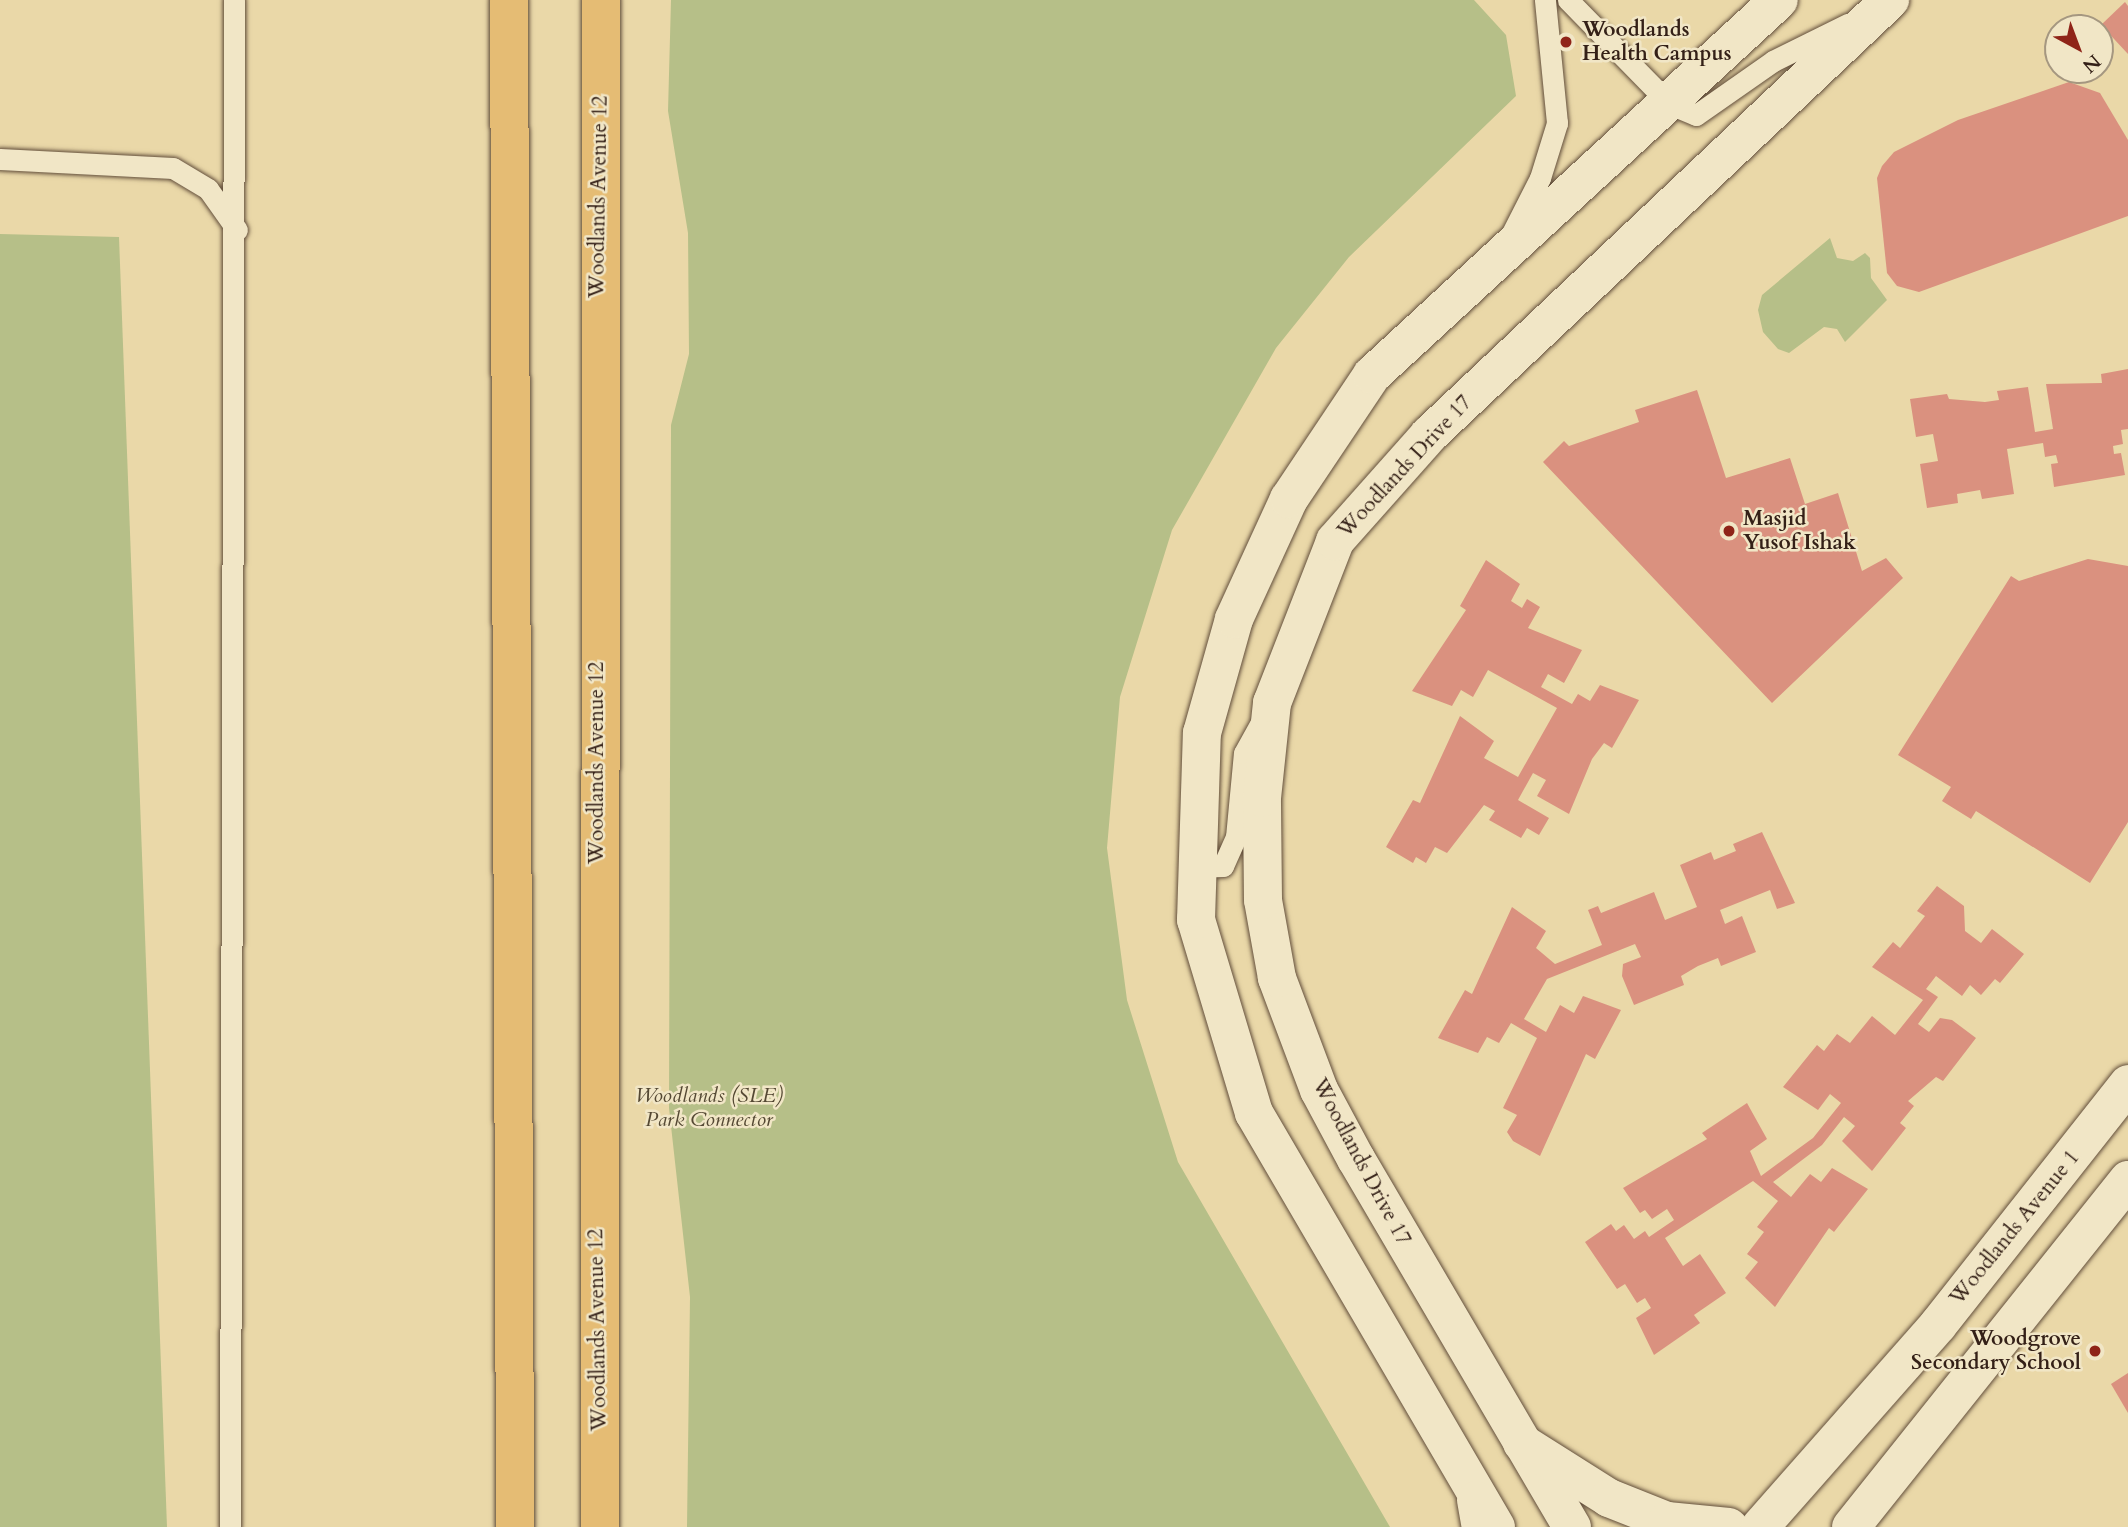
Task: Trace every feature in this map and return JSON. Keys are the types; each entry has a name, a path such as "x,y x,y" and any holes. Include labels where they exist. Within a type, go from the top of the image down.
{"main road":[{"path":"509,0 515,1527"},
{"name":"Woodlands Avenue 12","path":"600,1527 601,0"}],"street":[{"path":"1484,1518 1254,1113 1212,986 1196,920 1194,867 1202,733 1234,619 1289,499 1372,375 1670,104 1779,0"},
{"name":"Woodlands Drive 17","path":"1572,1527 1356,1159 1319,1090 1277,978 1263,900 1262,798 1272,703 1344,531 1429,435 1886,4"},
{"name":"Woodlands Avenue 1","path":"1760,1527 2111,1126 2128,1084"},
{"path":"1851,1527 2128,1180"},
{"path":"1522,1443 1609,1498 1667,1521 1729,1527"}],"lane":[{"path":"230,1527 237,230 234,0"},
{"path":"1496,262 1540,178 1557,123 1545,0"},
{"path":"1568,0 1670,104 1696,116 1773,61 1886,4"},
{"path":"0,159 173,168 208,189 237,230"},
{"path":"1194,867 1223,866 1236,837 1244,753 1272,703"}],"green space":[{"name":"Woodlands (SLE) Park Connector","path":"671,0 1474,0 1506,35 1516,96 1349,257 1276,348 1172,530 1120,697 1107,848 1127,1000 1178,1162 1390,1527 687,1527 690,1297 669,1108 671,425 689,354 688,233 668,111"},
{"path":"0,234 119,237 167,1527 0,1527"},
{"path":"1830,238 1837,258 1853,261 1865,253 1870,258 1871,278 1887,300 1845,342 1837,329 1824,327 1789,353 1778,349 1763,332 1758,310 1762,295"}],"building":[{"path":"2125,2 2128,6 2128,54 2114,39 2112,14"},
{"path":"2063,84 2075,84 2100,93 2128,140 2128,216 1919,292 1897,286 1887,273 1877,178 1882,166 1894,152 1958,120"},
{"path":"2128,369 2128,429 2121,430 2123,444 2113,446 2114,454 2121,453 2125,475 2054,487 2051,464 2058,463 2056,455 2045,457 2043,443 2007,449 2014,494 1982,499 1980,490 1957,494 1958,503 1927,508 1920,464 1938,461 1933,434 1916,437 1910,399 1947,394 1949,399 1985,402 1999,400 1997,391 2028,387 2035,432 2053,429 2046,384 2102,383 2101,374"},
{"name":"Masjid Yusof Ishak","path":"1697,390 1726,478 1790,458 1805,504 1838,493 1862,571 1886,558 1903,578 1772,703 1543,462 1564,441 1569,446 1639,422 1635,410"},
{"path":"2088,559 2128,566 2128,822 2090,883 1976,811 1971,819 1942,801 1951,787 1898,755 2011,576 2019,581"},
{"path":"1486,560 1520,584 1511,601 1522,608 1527,599 1540,607 1528,628 1582,650 1564,683 1548,674 1541,687 1572,704 1578,694 1590,701 1600,685 1639,700 1612,748 1604,743 1592,759 1569,814 1537,796 1546,780 1533,773 1518,800 1549,818 1539,835 1527,828 1521,838 1489,820 1495,811 1484,805 1447,853 1435,847 1426,863 1416,857 1413,863 1386,847 1413,800 1420,803 1460,716 1494,741 1484,758 1518,777 1557,708 1488,670 1473,697 1461,690 1452,706 1412,691 1466,610 1460,606"},
{"path":"1762,832 1795,903 1777,909 1770,890 1720,910 1725,924 1742,916 1756,952 1721,966 1718,958 1698,966 1681,976 1684,985 1634,1005 1622,976 1623,964 1641,957 1635,944 1547,979 1524,1019 1546,1032 1560,1005 1574,1013 1583,996 1621,1010 1595,1059 1586,1054 1540,1156 1513,1141 1507,1132 1517,1115 1503,1108 1537,1038 1511,1023 1499,1043 1487,1037 1478,1053 1438,1038 1465,990 1472,994 1512,907 1546,931 1536,948 1555,964 1602,945 1588,910 1598,906 1601,913 1654,892 1665,920 1697,907 1680,865 1711,852 1714,860 1736,851 1733,844"},
{"path":"1937,886 1964,906 1965,931 1981,943 1992,929 2024,954 2000,983 1995,979 1981,995 1970,985 1962,996 1936,976 1926,989 1938,997 1918,1024 1929,1032 1940,1018 1952,1020 1976,1038 1943,1081 1936,1077 1908,1101 1914,1106 1900,1123 1906,1128 1872,1171 1842,1141 1855,1126 1844,1117 1822,1145 1773,1182 1791,1197 1810,1174 1821,1182 1832,1168 1868,1189 1834,1232 1829,1228 1775,1307 1745,1278 1758,1262 1747,1254 1764,1232 1757,1227 1778,1201 1753,1181 1665,1238 1683,1266 1700,1254 1726,1293 1694,1315 1700,1323 1654,1355 1636,1318 1651,1308 1645,1298 1637,1303 1625,1284 1617,1289 1585,1242 1611,1224 1616,1231 1624,1225 1634,1239 1645,1231 1649,1237 1674,1220 1667,1209 1652,1219 1645,1210 1640,1213 1623,1188 1707,1139 1702,1133 1747,1103 1767,1139 1750,1151 1761,1176 1813,1138 1841,1103 1830,1094 1818,1110 1783,1087 1817,1045 1824,1051 1837,1034 1850,1043 1872,1016 1895,1035 1923,1000 1872,967 1893,942 1900,948 1925,916 1917,911"},
{"path":"2128,1373 2128,1413 2111,1384"}],"place":[{"name":"Woodlands Health Campus","path":"1566,42"},
{"name":"Masjid Yusof Ishak","path":"1729,531"},
{"name":"Woodgrove Secondary School","path":"2095,1351"}]}
